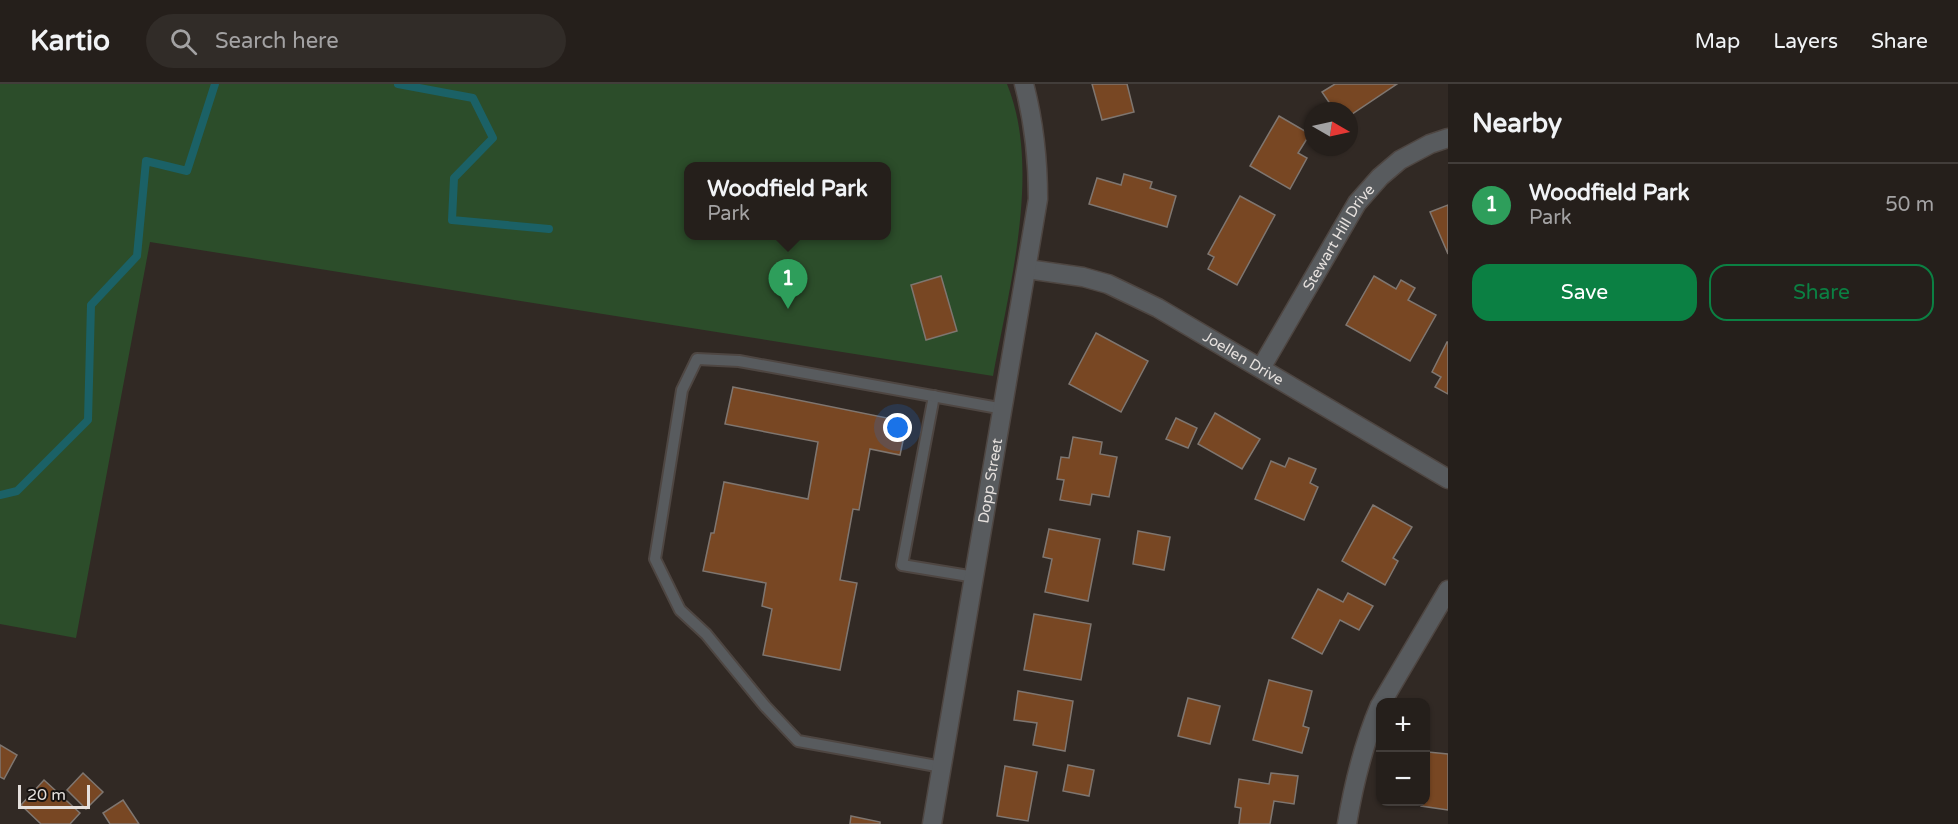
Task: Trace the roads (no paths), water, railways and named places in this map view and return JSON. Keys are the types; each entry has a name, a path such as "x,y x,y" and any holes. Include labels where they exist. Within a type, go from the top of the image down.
{"street":[{"name":"Dopp Street","path":"932,824 1038,199 1038,163 1033,119 1024,84"},
{"name":"Stewart Hill Drive","path":"1261,369 1357,203 1380,177 1401,160 1430,144 1448,138"},
{"name":"Joellen Drive","path":"1028,268 1083,277 1108,284 1158,308 1448,479"},
{"path":"1385,698 1448,590"},
{"path":"1347,824 1366,738 1376,715"}],"lane":[{"path":"942,767 798,741 765,706 706,634 680,610 655,559 682,390 697,359 739,361 1004,409"},
{"path":"934,396 902,565 975,577"}],"waterway":[{"path":"0,495 17,491 88,420 91,305 137,256 146,161 187,171 215,84"},
{"path":"398,84 473,98 493,138 454,178 452,220 549,229"}],"place":[{"name":"Woodfield Park","path":"788,309"}]}
